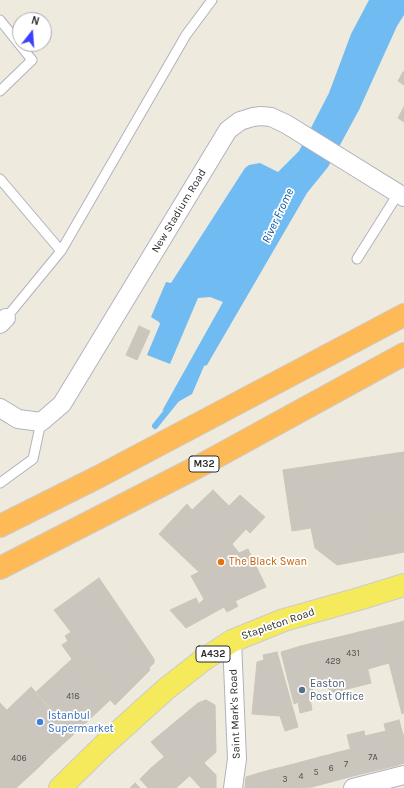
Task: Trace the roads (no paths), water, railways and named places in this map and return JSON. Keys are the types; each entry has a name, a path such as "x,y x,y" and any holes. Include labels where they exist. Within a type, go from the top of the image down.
{"highway":[{"path":"0,526 100,476 404,315"},
{"name":"M32","path":"0,568 207,462 404,354"}],"main road":[{"name":"Stapleton Road","path":"60,788 105,744 166,689 203,660 232,641 284,620 404,585"}],"street":[{"name":"New Stadium Road","path":"41,422 62,404 228,130 233,125 246,119 262,116 271,118 294,129 401,196"},
{"path":"0,408 18,418 41,422"},
{"name":"Saint Mark's Road","path":"232,641 237,759 233,788"},
{"path":"353,788 404,775"}],"lane":[{"path":"3,321 61,251 186,35 212,0"},
{"path":"0,20 32,60 0,91"},
{"path":"0,179 61,251"},
{"path":"357,259 401,196"},
{"path":"0,483 33,458 41,422"}],"water":[{"path":"369,0 404,0 404,15 397,26 359,110 328,167 307,193 207,365 204,366 192,394 162,411 223,302 210,297 198,298 170,364 147,355 160,324 151,317 166,282 171,283 245,168 249,165 260,163 278,172 299,151 329,93 351,34"}],"waterway":[{"name":"River Frome","path":"155,426 176,400"}],"place":[{"name":"The Black Swan","path":"221,562"},
{"name":"Easton Post Office","path":"302,690"},
{"name":"Istanbul Supermarket","path":"40,722"}]}
